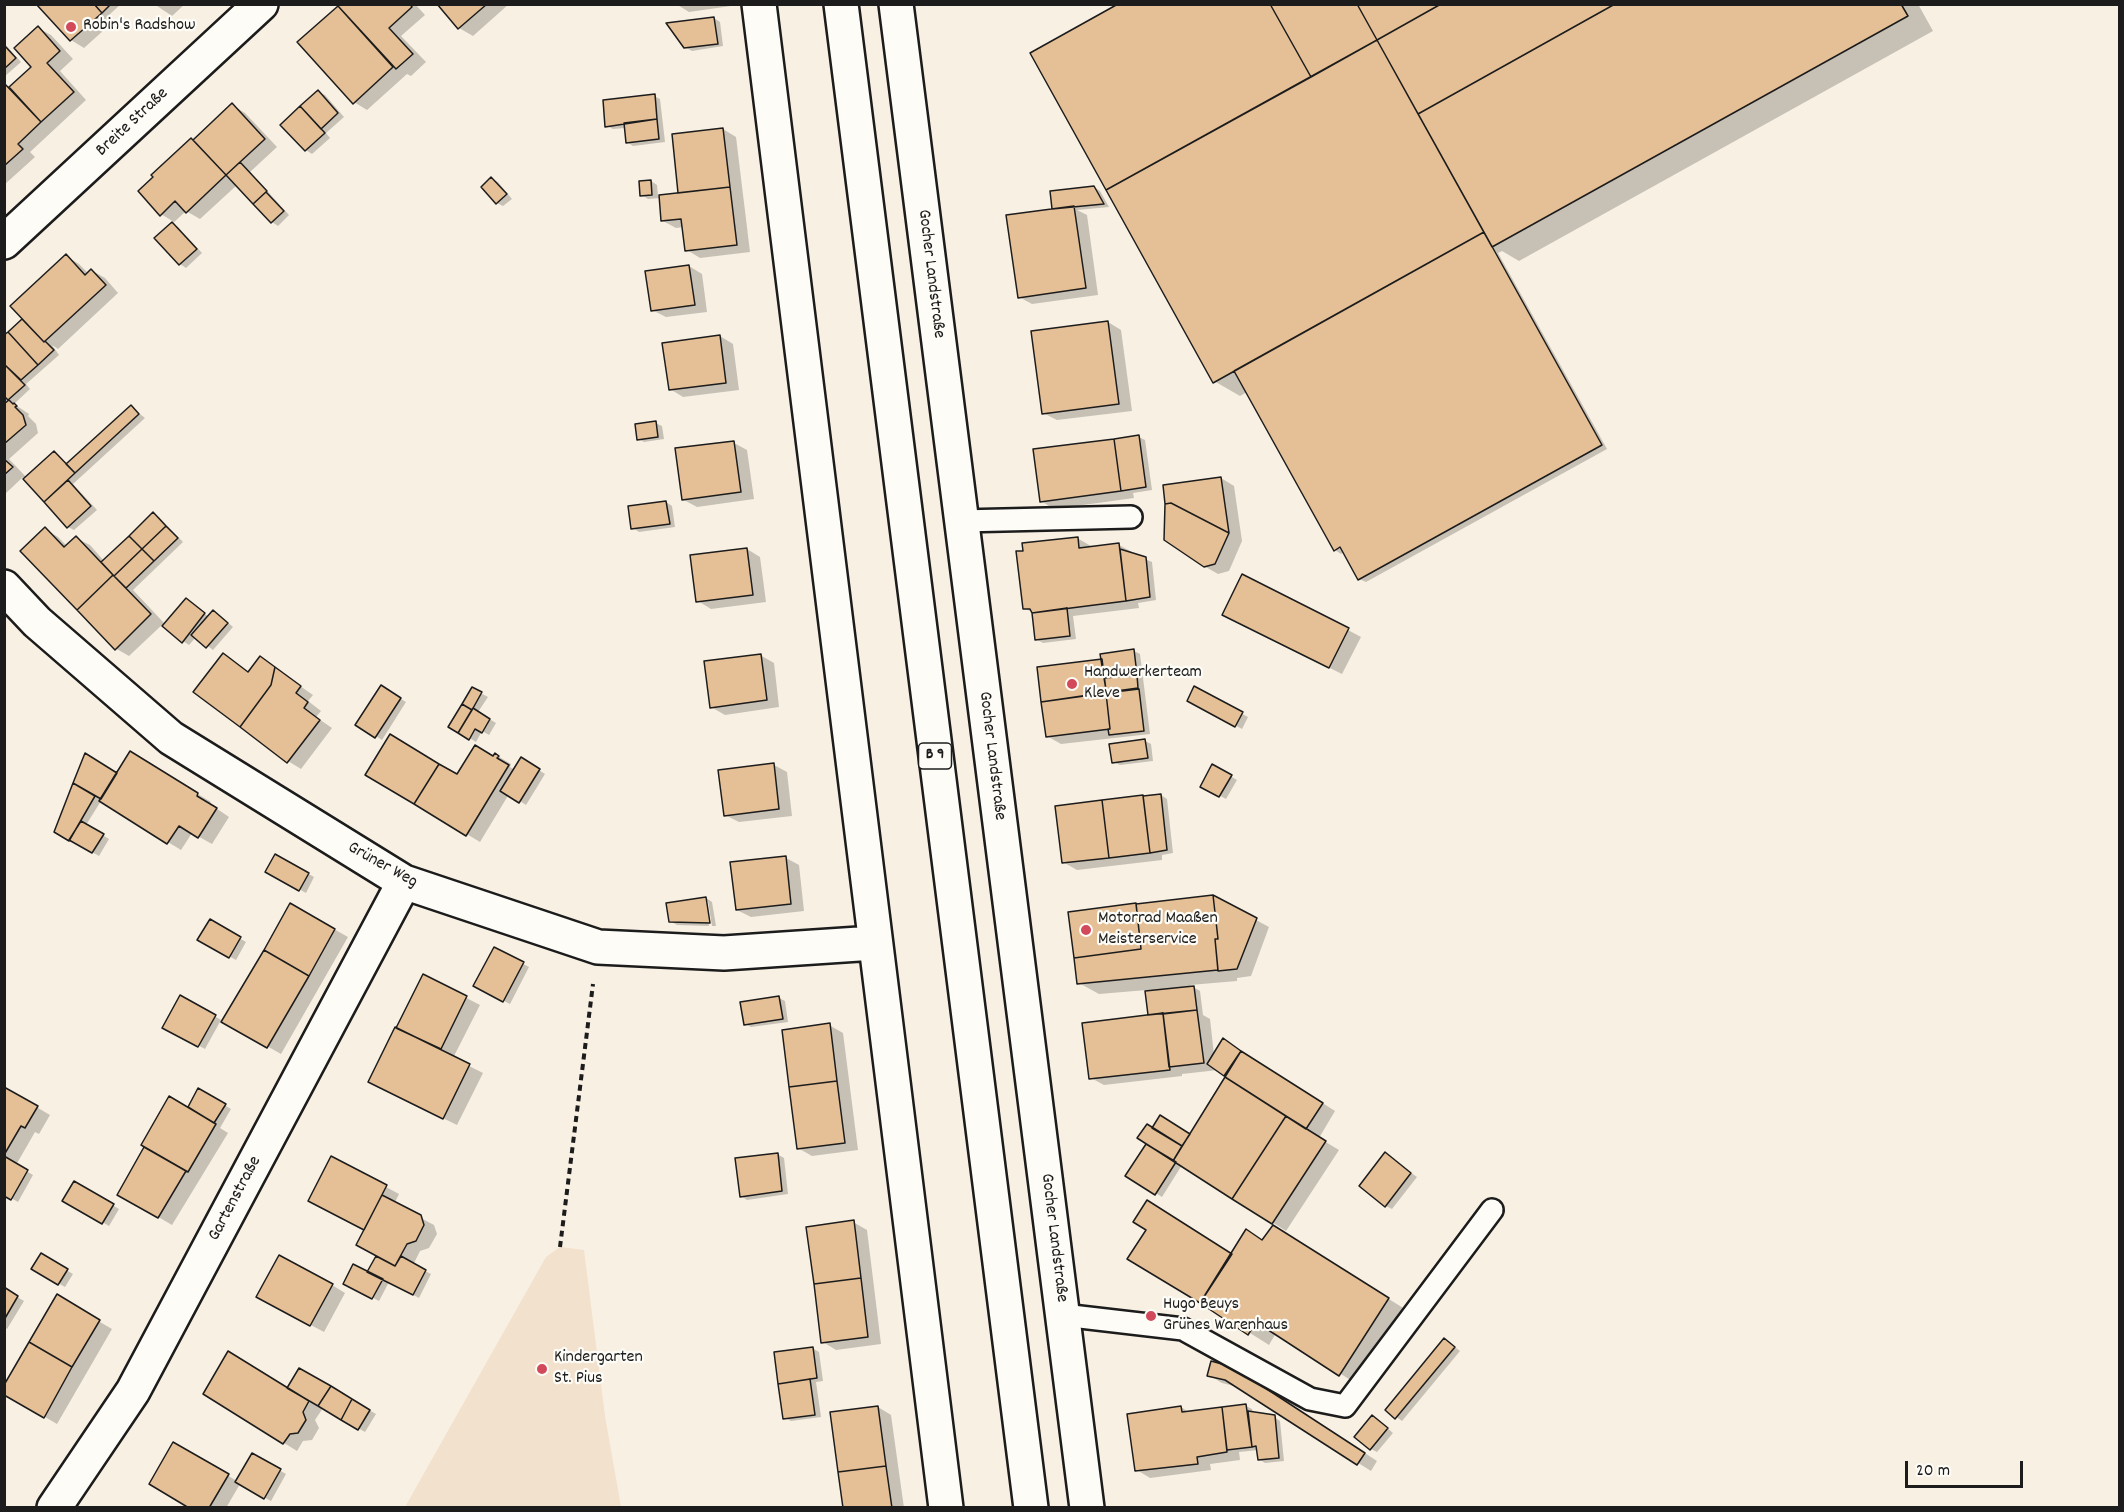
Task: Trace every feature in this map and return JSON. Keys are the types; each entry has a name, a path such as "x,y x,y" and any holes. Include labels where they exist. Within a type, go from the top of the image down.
{"street":[{"name":"Breite Straße","path":"4,242 261,4"},
{"path":"759,4 946,1508"},
{"name":"B 9","path":"841,4 1031,1508"},
{"name":"Gocher Landstraße","path":"896,4 1087,1508"},
{"name":"Grüner Weg","path":"4,587 37,622 171,738 405,882 598,948 724,953 874,943"},
{"name":"Gartenstraße","path":"54,1508 133,1391 405,882"}],"lane":[{"path":"962,521 1131,517"},
{"path":"1063,1315 1183,1329 1310,1399 1345,1406 1492,1210"}],"path":[{"path":"560,1247 598,948"}],"shaded area":[{"name":"Kindergarten St. Pius","path":"560,1247 584,1250 605,1416 621,1507 405,1507 546,1257"}],"building":[{"name":"Robin's Radshow","path":"36,4 94,4 102,13 70,41"},
{"path":"94,4 111,4 102,13"},
{"path":"339,4 410,4 412,7 389,28 413,54 396,69 338,6"},
{"path":"437,4 487,4 458,29"},
{"path":"1118,4 1270,4 1311,77 1106,190 1030,53"},
{"path":"1270,4 1357,4 1377,40 1311,77"},
{"path":"1357,4 1441,4 1377,40"},
{"path":"1441,4 1615,4 1418,114 1377,40"},
{"path":"1615,4 1901,4 1908,16 1492,247 1418,114"},
{"path":"338,6 393,67 353,104 297,42"},
{"path":"714,17 718,44 684,48 666,23"},
{"path":"38,26 60,51 47,63 74,92 41,122 9,87 31,67 14,48"},
{"path":"1377,40 1484,232 1213,383 1106,190"},
{"path":"4,45 16,58 4,69"},
{"path":"4,83 41,122 18,144 23,149 4,166"},
{"path":"318,90 338,113 321,129 300,106"},
{"path":"655,94 657,119 605,127 603,100"},
{"path":"232,103 265,139 226,175 193,140"},
{"path":"300,106 325,133 305,151 280,125"},
{"path":"657,119 659,139 626,143 624,123"},
{"path":"723,128 730,187 678,193 672,134"},
{"path":"191,138 226,175 186,213 175,201 160,216 138,191 153,177 151,175"},
{"path":"240,162 267,191 253,204 226,175"},
{"path":"491,177 507,194 496,204 481,187"},
{"path":"651,180 652,195 640,196 639,181"},
{"path":"1094,186 1104,204 1052,209 1050,191"},
{"path":"730,187 737,245 685,251 681,219 661,221 659,195"},
{"path":"266,192 284,211 271,223 253,204"},
{"path":"1074,206 1086,288 1018,298 1006,215"},
{"path":"172,222 197,249 179,265 154,238"},
{"path":"1484,232 1602,445 1358,580 1340,547 1334,551 1234,371"},
{"path":"66,254 85,275 91,269 106,285 44,342 10,306"},
{"path":"689,265 695,305 651,311 645,271"},
{"path":"22,319 54,350 38,365 8,332"},
{"path":"1108,321 1119,404 1042,414 1031,331"},
{"path":"8,332 38,365 21,380 4,364 4,335"},
{"path":"720,335 726,383 669,390 662,343"},
{"path":"4,364 25,385 8,400 4,396"},
{"path":"9,400 17,406 15,407 23,415 26,425 4,444 4,404"},
{"path":"131,405 139,414 75,473 66,464"},
{"path":"656,421 658,437 637,440 635,424"},
{"path":"1139,435 1146,487 1121,491 1114,439"},
{"path":"1114,439 1121,491 1040,502 1033,449"},
{"path":"734,441 741,492 682,500 675,448"},
{"path":"54,451 75,473 44,502 23,479"},
{"path":"4,459 13,467 4,475"},
{"path":"1221,477 1229,533 1171,503 1165,504 1163,485"},
{"path":"68,480 91,506 67,528 44,502"},
{"path":"666,501 670,524 631,529 628,506"},
{"path":"1171,503 1229,533 1215,564 1204,567 1164,540 1165,504"},
{"path":"153,512 166,526 142,549 129,536"},
{"path":"166,526 178,538 154,561 142,549"},
{"path":"45,527 64,547 76,536 113,575 77,610 20,551"},
{"path":"129,536 142,549 114,576 101,562"},
{"path":"1078,537 1079,548 1119,543 1126,601 1032,613 1030,609 1023,609 1016,551 1023,551 1022,543"},
{"path":"747,548 753,595 696,602 690,555"},
{"path":"142,549 154,561 126,588 114,576"},
{"path":"1120,549 1146,557 1150,597 1126,601"},
{"path":"1242,574 1349,628 1329,668 1222,615"},
{"path":"113,575 151,614 115,650 77,610"},
{"path":"186,598 205,613 182,643 162,626"},
{"path":"1067,608 1070,636 1035,640 1032,613"},
{"path":"213,610 228,623 206,648 191,635"},
{"path":"1134,649 1137,675 1104,678 1100,654"},
{"path":"223,653 248,672 260,656 275,667 271,685 240,727 193,692"},
{"path":"761,654 767,700 710,708 704,661"},
{"name":"Handwerkerteam Kleve","path":"1102,659 1106,690 1109,692 1041,702 1037,667"},
{"path":"275,667 301,686 296,693 308,702 304,708 320,720 287,763 240,727 271,685"},
{"path":"1137,675 1138,688 1109,692 1106,690 1104,678"},
{"path":"381,685 401,698 375,738 355,725"},
{"path":"1194,686 1243,712 1235,727 1187,701"},
{"path":"472,687 482,692 472,710 462,704"},
{"path":"1139,689 1144,731 1109,735 1106,693"},
{"path":"1106,693 1110,729 1046,737 1041,702"},
{"path":"462,704 472,710 458,733 448,727"},
{"path":"473,708 490,719 482,733 475,729 469,740 458,733"},
{"path":"390,734 439,764 414,804 365,775"},
{"path":"1145,739 1148,758 1112,763 1109,744"},
{"path":"475,745 493,756 495,753 499,756 497,758 509,765 466,836 414,804 439,764 457,774"},
{"path":"130,751 198,793 197,796 217,808 198,838 179,826 167,844 99,801"},
{"path":"85,753 117,773 101,799 73,783"},
{"path":"521,757 540,769 519,803 500,791"},
{"path":"774,763 779,809 724,816 718,770"},
{"path":"1212,764 1232,775 1219,797 1200,787"},
{"path":"73,783 95,796 69,841 54,832"},
{"path":"1161,794 1167,850 1150,853 1143,796"},
{"path":"1143,795 1150,853 1109,858 1102,800"},
{"path":"1102,800 1109,858 1062,863 1055,806"},
{"path":"81,821 104,834 92,853 69,840"},
{"path":"275,854 309,873 299,891 265,872"},
{"path":"786,856 791,904 736,910 730,862"},
{"path":"1213,895 1257,918 1237,969 1218,971 1215,939 1218,939"},
{"path":"1213,895 1218,939 1215,939 1218,970 1077,984 1074,958 1141,949 1136,904"},
{"path":"706,897 710,923 669,922 666,903"},
{"path":"290,903 335,929 309,976 264,950"},
{"path":"1136,903 1141,949 1074,958 1068,912"},
{"path":"210,919 241,937 229,958 197,940"},
{"path":"494,947 524,962 503,1002 473,986"},
{"path":"264,950 309,976 267,1048 221,1022"},
{"path":"423,974 467,996 441,1049 396,1028"},
{"path":"1194,986 1197,1010 1148,1015 1145,991"},
{"path":"180,995 216,1015 198,1047 162,1028"},
{"path":"779,996 783,1019 744,1025 740,1002"},
{"path":"1197,1010 1204,1063 1169,1067 1163,1014"},
{"path":"1163,1013 1170,1070 1089,1079 1082,1023"},
{"path":"830,1023 837,1081 789,1087 782,1030"},
{"path":"395,1027 470,1064 443,1119 368,1082"},
{"path":"1223,1038 1241,1051 1224,1076 1207,1064"},
{"path":"1241,1051 1323,1103 1306,1129 1225,1077"},
{"path":"1225,1077 1286,1116 1232,1199 1173,1161"},
{"path":"837,1081 845,1143 797,1149 789,1087"},
{"path":"4,1087 38,1106 25,1128 21,1126 4,1155"},
{"path":"198,1088 226,1104 214,1123 188,1107"},
{"path":"169,1096 216,1124 188,1172 141,1145"},
{"path":"1160,1115 1190,1134 1182,1146 1152,1128"},
{"path":"1286,1116 1326,1141 1272,1224 1232,1199"},
{"path":"1147,1124 1182,1146 1173,1161 1137,1138"},
{"path":"1146,1144 1176,1162 1155,1195 1125,1176"},
{"path":"144,1147 186,1171 158,1218 117,1195"},
{"path":"1385,1152 1411,1173 1385,1207 1359,1186"},
{"path":"778,1153 782,1191 740,1197 735,1158"},
{"path":"4,1156 28,1170 11,1200 4,1196"},
{"path":"331,1156 387,1185 364,1230 308,1201"},
{"path":"74,1181 114,1204 102,1224 62,1201"},
{"path":"382,1195 421,1215 424,1225 416,1241 407,1244 395,1266 356,1245"},
{"path":"1147,1200 1232,1254 1200,1303 1127,1259 1146,1230 1133,1222"},
{"path":"854,1220 861,1278 814,1284 806,1227"},
{"path":"1273,1225 1389,1298 1339,1376 1256,1322 1248,1335 1200,1303 1246,1229 1262,1240"},
{"path":"41,1253 68,1269 58,1285 31,1269"},
{"path":"279,1255 333,1284 310,1326 256,1297"},
{"path":"376,1256 395,1266 401,1256 426,1270 413,1295 367,1272"},
{"path":"353,1264 383,1279 372,1299 343,1284"},
{"path":"861,1278 868,1337 821,1343 814,1284"},
{"path":"4,1287 18,1296 4,1320"},
{"path":"57,1294 100,1320 72,1367 29,1342"},
{"path":"1444,1338 1455,1347 1395,1419 1385,1410"},
{"path":"29,1342 72,1367 44,1418 4,1395 4,1385"},
{"path":"813,1347 817,1378 778,1384 774,1352"},
{"path":"228,1351 309,1401 303,1412 306,1420 298,1433 290,1434 283,1444 203,1394"},
{"path":"1211,1361 1233,1367 1365,1453 1357,1465 1225,1380 1207,1376"},
{"path":"299,1368 331,1386 318,1406 287,1388"},
{"path":"810,1379 815,1415 783,1419 778,1384"},
{"path":"331,1386 352,1399 341,1420 318,1406"},
{"path":"352,1399 370,1410 358,1430 341,1420"},
{"path":"1246,1404 1252,1447 1227,1450 1222,1407"},
{"path":"878,1406 886,1466 838,1472 830,1412"},
{"path":"1181,1406 1182,1412 1222,1407 1227,1452 1197,1457 1198,1464 1135,1471 1127,1414"},
{"path":"1248,1411 1275,1415 1279,1458 1258,1460 1256,1446 1252,1447"},
{"path":"1372,1415 1388,1428 1370,1450 1354,1437"},
{"path":"173,1442 229,1474 209,1508 189,1508 149,1484"},
{"path":"252,1453 281,1469 264,1499 235,1482"},
{"path":"886,1466 892,1508 843,1508 838,1472"}],"place":[{"name":"Robin's Radshow","path":"71,27"},
{"name":"Handwerkerteam Kleve","path":"1072,684"},
{"name":"Motorrad Maaßen Meisterservice","path":"1086,930"},
{"name":"Hugo Beuys Grünes Warenhaus","path":"1151,1316"},
{"name":"Kindergarten St. Pius","path":"542,1369"}]}
